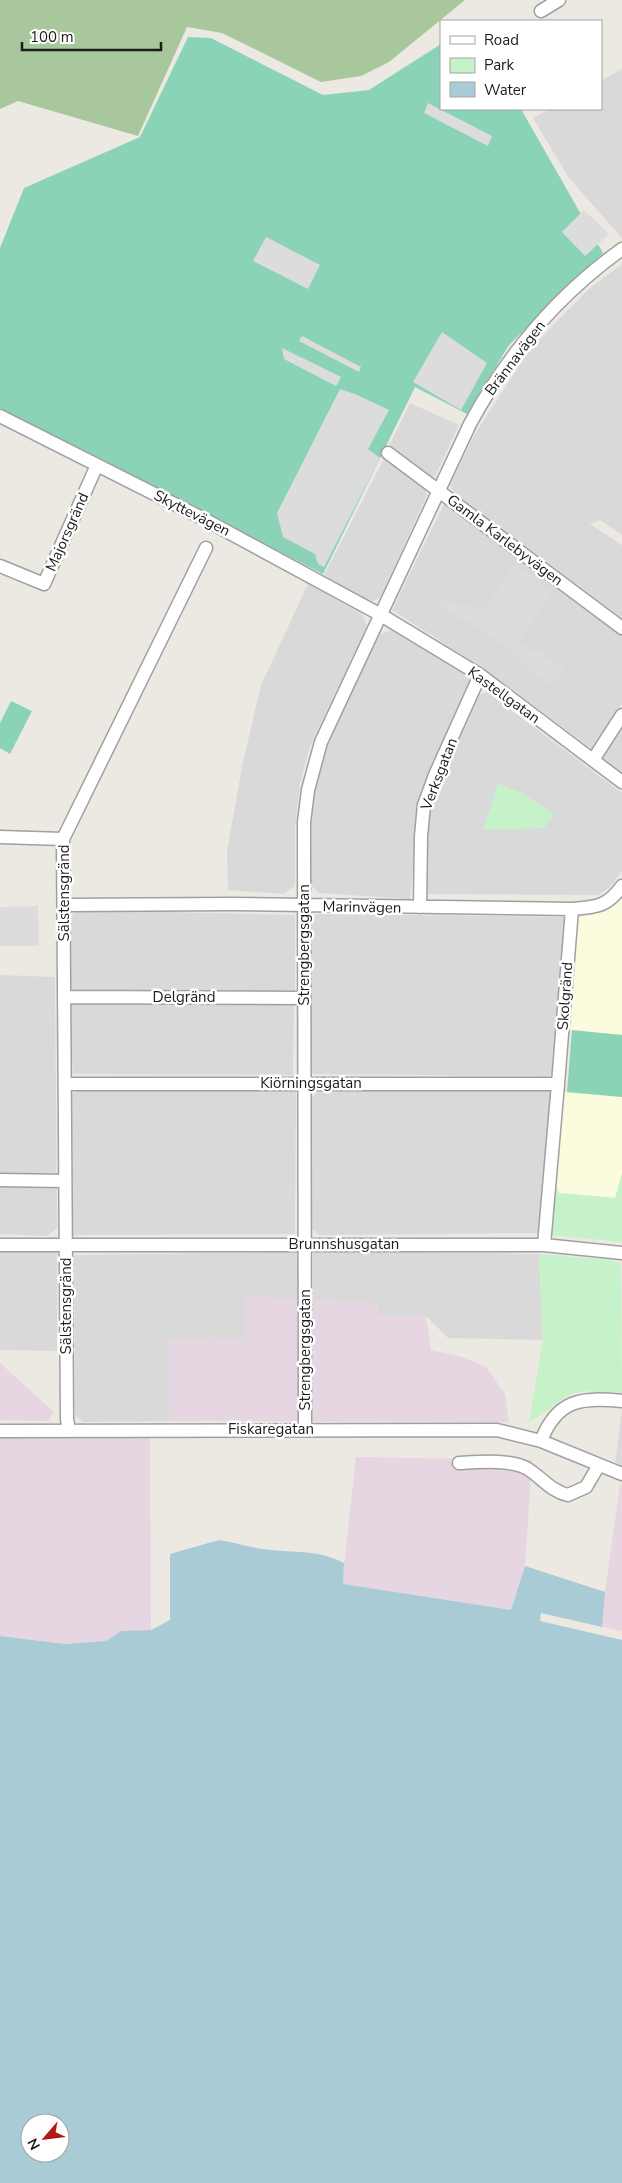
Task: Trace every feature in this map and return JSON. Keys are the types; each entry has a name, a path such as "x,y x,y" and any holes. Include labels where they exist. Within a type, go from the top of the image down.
{"street":[{"path":"541,12 559,0"},
{"name":"Brännavägen","path":"439,490 477,412 516,352 565,296 622,249"},
{"name":"Skyttevägen","path":"0,416 281,559 381,615"},
{"name":"Gamla Karlebyvägen","path":"388,453 622,628"},
{"name":"Majorsgränd","path":"0,566 44,584 97,465"},
{"name":"Strengbergsgatan","path":"305,1429 303,998 304,822 308,790 314,764 343,694 439,490"},
{"name":"Sälstensgränd","path":"69,1431 66,1419 64,1181 66,1084 63,839 94,781 206,548"},
{"name":"Kastellgatan","path":"381,615 480,675 622,782"},
{"name":"Verksgatan","path":"420,908 421,836 424,805 435,775 480,675"},
{"path":"593,760 622,715"},
{"path":"0,838 63,839"},
{"name":"Marinvägen","path":"64,905 572,909 600,906 608,901 622,886"},
{"name":"Skolgränd","path":"544,1244 572,909"},
{"name":"Delgränd","path":"64,996 303,998"},
{"name":"Kiörningsgatan","path":"66,1084 557,1084"},
{"path":"0,1180 64,1181"},
{"name":"Brunnshusgatan","path":"0,1244 544,1244 622,1253"},
{"path":"541,1441 548,1424 561,1410 577,1401 594,1398 622,1401"},
{"name":"Fiskaregatan","path":"0,1431 497,1430 541,1441 622,1474"},
{"path":"459,1463 512,1463 521,1465 552,1488 568,1495 586,1487 599,1465"}],"shaded area":[{"path":"622,69 622,238 569,178 533,118 548,110 602,110 602,80"},
{"path":"428,103 492,136 488,146 424,113"},
{"path":"584,210 609,234 585,256 562,232"},
{"path":"266,237 320,265 308,289 253,261"},
{"path":"622,264 622,535 600,520 590,524 622,545 622,621 456,497 450,485 475,434 524,358 590,288"},
{"path":"442,332 487,363 461,410 413,382"},
{"path":"302,336 361,367 359,372 299,341"},
{"path":"282,348 341,377 336,386 284,359"},
{"path":"340,389 389,410 368,449 380,458 324,567 318,564 315,554 283,537 277,513"},
{"path":"410,403 459,425 433,481 388,448"},
{"path":"385,457 425,487 427,495 380,598 368,603 324,575"},
{"path":"445,502 622,634 622,704 592,749 484,669 392,610"},
{"path":"514,564 553,592 519,641 535,652 537,650 564,669 552,685 523,665 510,650 472,624 437,606 443,597 460,607 466,604 482,612"},
{"path":"308,584 362,614 367,626 310,746 300,784 295,827 295,886 284,894 228,890 227,852 242,766 261,685"},
{"path":"392,630 473,680 419,814 410,899 319,893 311,885 312,803 323,754 379,635"},
{"path":"487,692 622,793 622,871 610,887 598,895 426,894 427,803 476,696"},
{"path":"622,719 622,774 599,757"},
{"path":"622,898 622,1035 571,1030 577,918 607,911"},
{"path":"38,906 39,946 0,946 0,907"},
{"path":"78,910 295,915 295,993 71,993 70,918"},
{"path":"317,914 567,917 554,1071 549,1076 310,1074 311,919"},
{"path":"0,975 55,977 57,1228 47,1236 0,1234"},
{"path":"69,1002 294,1003 293,1075 73,1074"},
{"path":"81,1089 296,1091 295,1234 73,1235 72,1094"},
{"path":"319,1091 550,1091 553,1096 542,1233 319,1235 312,1229 312,1097"},
{"path":"561,1092 622,1097 622,1173 615,1198 559,1193 554,1181"},
{"path":"313,1251 539,1254 543,1340 448,1338 426,1316 379,1316 376,1304 313,1300"},
{"path":"0,1252 57,1252 57,1351 0,1350"},
{"path":"300,1252 299,1300 245,1338 168,1339 170,1421 83,1422 75,1415 74,1255"},
{"path":"245,1296 376,1304 379,1316 426,1316 431,1350 462,1357 486,1367 505,1394 509,1422 170,1421 168,1339 245,1338"},
{"path":"0,1363 54,1412 48,1421 0,1420"},
{"path":"622,1410 622,1466 615,1465"},
{"path":"0,1436 150,1437 151,1630 121,1631 106,1641 65,1644 0,1636"},
{"path":"356,1457 532,1460 525,1566 511,1610 342,1584"},
{"path":"620,1485 622,1486 622,1631 602,1627"}],"green space":[{"path":"0,0 465,0 389,62 361,76 321,82 222,33 187,27 138,136 18,101 0,109"},
{"path":"188,37 211,38 323,95 369,90 440,45 440,110 522,110 603,253 509,345 467,414 415,387 323,574 0,408 0,248 24,188 140,137"},
{"path":"11,701 32,711 10,754 0,748 0,723"},
{"path":"498,784 522,793 554,814 544,828 483,830"},
{"path":"572,1030 622,1035 622,1097 567,1092"},
{"path":"622,1173 622,1242 550,1235 554,1181 559,1193 615,1198"},
{"path":"539,1254 611,1260 621,1264 622,1393 582,1391 569,1395 529,1423 543,1340"}],"water":[{"path":"219,1540 266,1549 317,1554 335,1559 344,1563 343,1584 511,1610 525,1566 605,1592 602,1627 541,1613 540,1621 622,1640 622,2183 0,2183 0,1636 65,1644 106,1641 121,1631 151,1630 170,1620 170,1554"}]}
